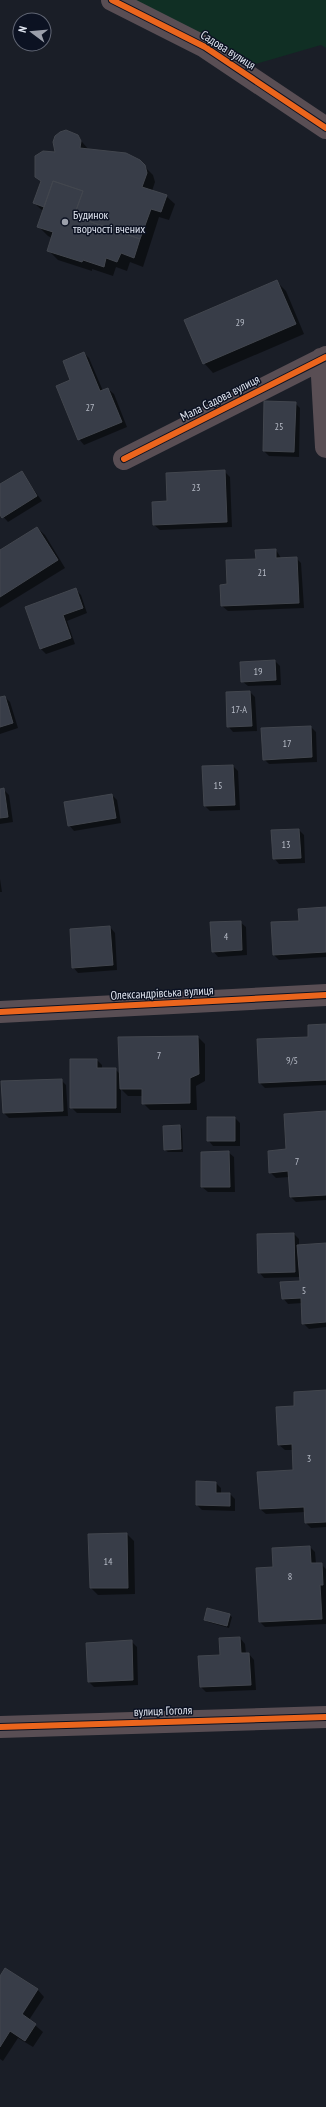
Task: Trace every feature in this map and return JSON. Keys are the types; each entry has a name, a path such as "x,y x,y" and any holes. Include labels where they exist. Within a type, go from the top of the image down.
{"street":[{"name":"Садова вулиця","path":"112,0 205,47 326,128"},
{"name":"Мала Садова вулиця","path":"124,459 323,358 326,447"},
{"name":"Олександрівська вулиця","path":"0,1012 326,996"},
{"name":"вулиця Гоголя","path":"0,1727 326,1717"}],"green space":[{"path":"112,0 326,0 326,48 321,45 239,69"}],"building":[{"path":"66,130 78,135 81,141 80,148 126,153 140,160 145,165 147,173 142,187 167,195 161,212 151,209 140,239 74,216 83,191 53,181 44,207 33,203 41,181 35,177 35,156 43,151 55,152 53,142 55,136"},
{"name":"Будинок творчості вчених","path":"53,181 83,191 74,216 140,239 134,258 121,253 117,262 106,258 104,267 47,251 53,232 37,227"},
{"path":"277,280 296,324 203,364 184,320"},
{"path":"84,352 100,391 108,388 122,422 78,440 56,386 70,380 63,361"},
{"path":"264,401 296,402 294,452 263,451"},
{"path":"225,470 227,522 153,525 152,502 167,501 166,473"},
{"path":"22,471 37,496 2,518 0,515 0,484"},
{"path":"37,527 58,560 0,597 0,550"},
{"path":"276,549 276,558 297,557 299,603 221,606 220,585 227,584 226,560 256,559 255,550"},
{"path":"76,588 83,608 63,615 71,638 40,649 25,607"},
{"path":"275,660 276,680 241,682 240,662"},
{"path":"250,691 252,726 227,727 226,692"},
{"path":"5,696 13,723 0,727 0,697"},
{"path":"311,726 312,757 263,760 261,728"},
{"path":"233,765 235,805 204,806 202,766"},
{"path":"4,788 8,817 0,818 0,789"},
{"path":"112,794 116,818 68,826 64,802"},
{"path":"299,829 301,858 273,859 271,830"},
{"path":"326,907 326,952 273,955 271,922 299,921 298,909"},
{"path":"241,921 242,950 212,952 210,922"},
{"path":"110,926 113,965 72,968 70,929"},
{"path":"326,1024 326,1080 259,1083 257,1039 308,1037 308,1025"},
{"path":"198,1036 199,1074 190,1078 190,1103 142,1104 142,1089 120,1089 118,1037"},
{"path":"70,1059 97,1059 97,1068 116,1068 116,1108 70,1108"},
{"path":"62,1079 63,1111 3,1113 1,1081"},
{"path":"326,1111 326,1195 290,1197 288,1171 269,1173 268,1151 286,1149 284,1114"},
{"path":"207,1117 235,1117 235,1141 207,1141"},
{"path":"180,1125 181,1149 164,1150 163,1126"},
{"path":"229,1151 230,1187 201,1187 201,1152"},
{"path":"294,1233 295,1272 258,1273 257,1234"},
{"path":"326,1243 326,1322 302,1324 301,1298 282,1299 280,1282 300,1281 297,1245"},
{"path":"326,1390 326,1522 305,1523 304,1507 260,1509 257,1472 293,1470 292,1444 278,1445 276,1407 294,1406 294,1392"},
{"path":"196,1481 216,1482 216,1493 230,1493 230,1506 196,1505"},
{"path":"127,1533 128,1588 90,1588 88,1534"},
{"path":"310,1546 311,1563 322,1563 323,1585 320,1585 322,1619 259,1622 256,1568 273,1567 272,1548"},
{"path":"207,1608 230,1614 227,1626 204,1620"},
{"path":"240,1637 241,1653 249,1653 251,1685 200,1687 198,1656 220,1655 219,1638"},
{"path":"132,1640 133,1680 88,1682 86,1643"},
{"path":"5,1968 38,1989 22,2014 36,2024 25,2041 10,2031 0,2047 0,1976"}],"cycle path":[{"path":"112,0 205,47 326,128"},
{"path":"124,459 326,357"},
{"path":"0,1012 326,995"},
{"path":"0,1727 326,1717"}],"place":[{"name":"Будинок творчості вчених","path":"65,222"}]}
